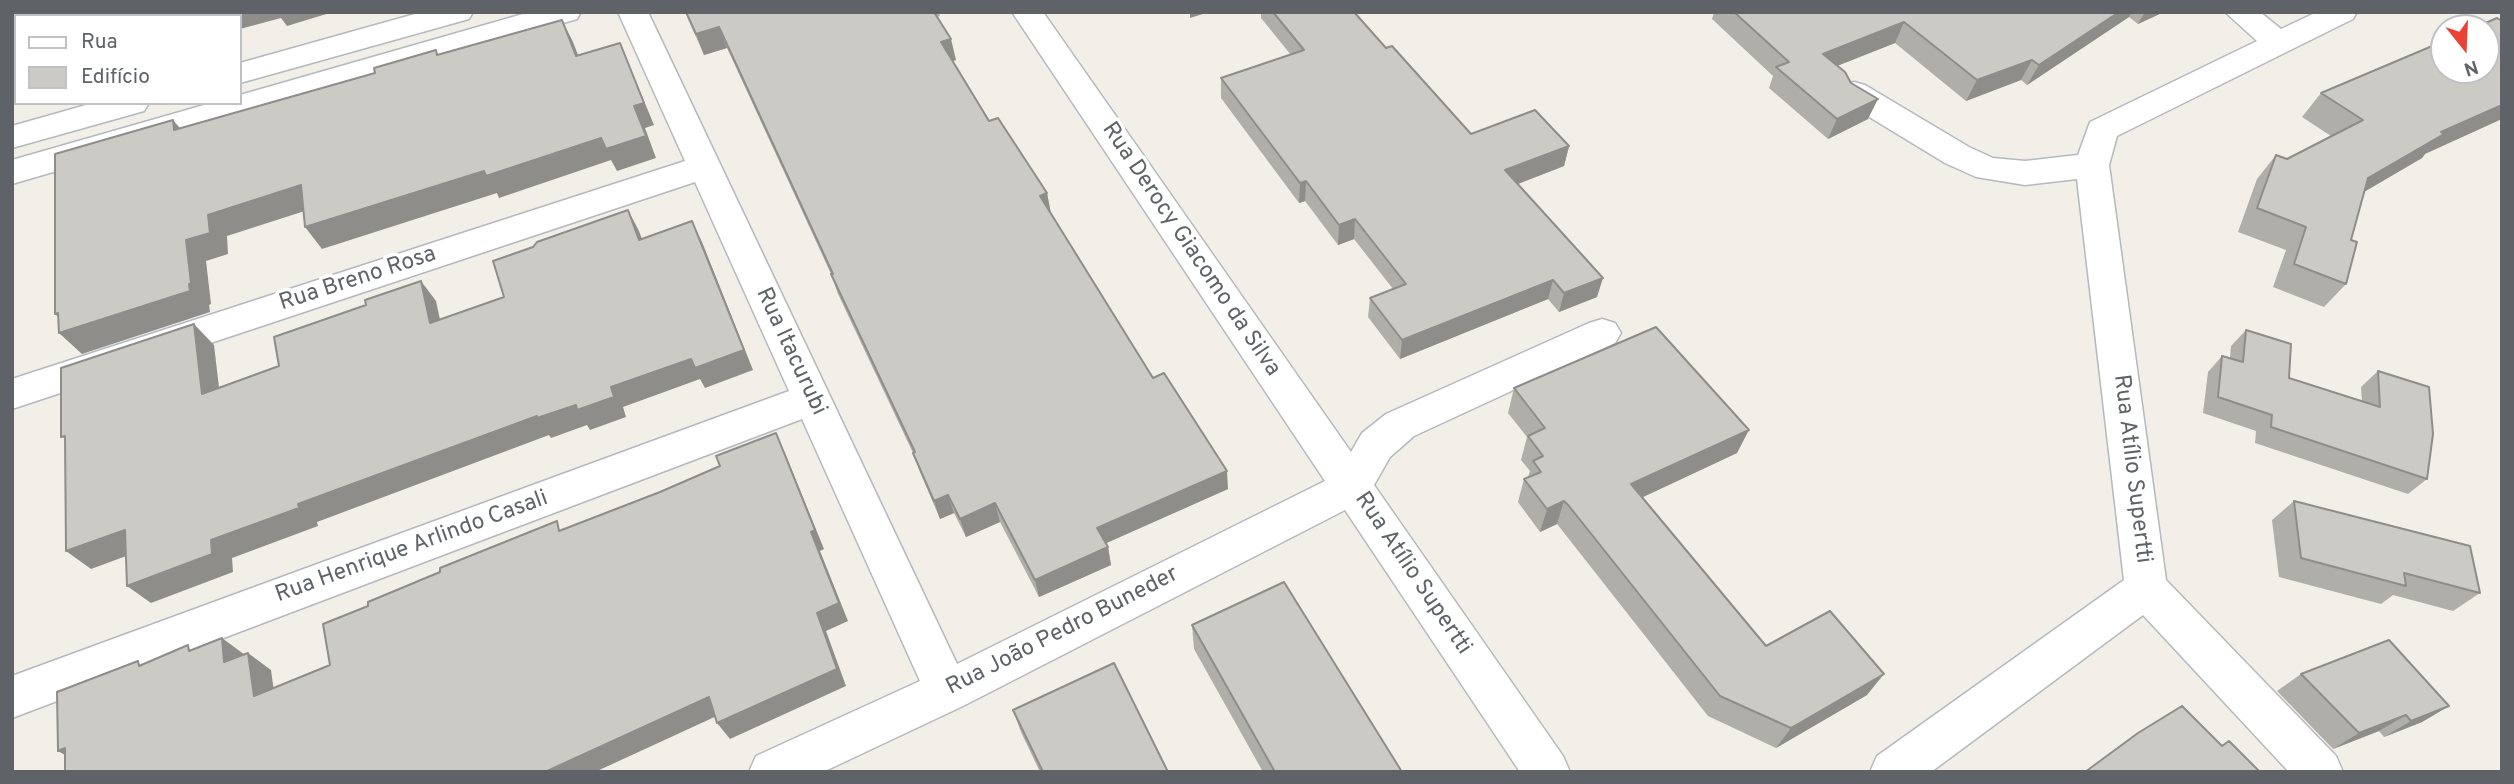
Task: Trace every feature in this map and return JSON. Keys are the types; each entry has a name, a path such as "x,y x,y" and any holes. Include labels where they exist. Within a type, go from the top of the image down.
{"street":[{"path":"242,94 350,57 458,12"},
{"path":"242,73 350,57 566,12"},
{"name":"Rua Itacurubi","path":"633,12 947,691"},
{"name":"Rua Derocy Giacomo da Silva","path":"1027,12 1352,487"},
{"path":"2240,12 2277,42"},
{"name":"Rua Atílio Supertti","path":"1893,772 2146,588 2092,165 2102,130 2342,12"},
{"path":"1854,93 1957,155 1988,169 2025,173 2092,165"},
{"path":"12,137 126,105"},
{"path":"12,172 209,105"},
{"name":"Rua Breno Rosa","path":"12,394 704,167"},
{"name":"Rua Atílio Supertti","path":"1547,772 1352,487 1376,445 1400,425 1602,333"},
{"name":"Rua Henrique Arlindo Casali","path":"12,697 812,399"},
{"name":"Rua João Pedro Buneder","path":"772,772 947,691 1352,487"},
{"path":"2146,588 2320,772"}],"building":[{"path":"15,12 215,12 209,14"},
{"path":"686,12 934,12 951,39 941,42 989,121 998,118 1047,193 1040,196 1153,378 1164,373 1227,471 1097,528 1108,547 1035,580 995,503 960,519 948,495 934,501 913,453 915,452 719,27 696,34"},
{"path":"1273,12 1354,12 1386,48 1392,46 1471,134 1535,110 1569,146 1505,170 1603,278 1564,293 1553,280 1402,340 1370,298 1406,284 1355,219 1339,225 1306,181 1300,183 1221,78 1304,50"},
{"path":"1734,12 2119,12 2039,65 2032,60 1977,80 1904,22 1823,54 1845,72 1851,83 1878,99 1837,119 1776,67 1789,62"},
{"path":"562,20 576,56 620,43 644,103 634,106 646,136 606,149 601,138 486,176 484,171 305,227 301,185 208,215 210,233 186,240 190,291 59,333 58,313 55,314 55,154 173,120 174,130 375,73 374,68 436,50 437,55"},
{"path":"2500,20 2502,21 2502,105 2441,132 2444,134 2368,178 2351,240 2357,242 2346,284 2294,264 2306,227 2257,208 2276,155 2287,159 2363,120 2321,93 2430,47 2430,84 2500,84"},
{"path":"628,210 639,240 692,221 744,350 695,368 691,359 611,387 614,397 577,410 576,405 537,416 298,504 299,508 211,540 212,554 127,586 125,530 66,551 65,436 61,437 61,368 194,324 202,394 279,366 274,337 366,305 365,300 421,281 430,323 504,297 493,261 533,247 537,242"},
{"path":"1656,327 1749,430 1631,484 1766,646 1830,611 1884,674 1791,728 1720,696 1569,506 1564,501 1547,509 1524,479 1541,472 1533,461 1543,456 1528,436 1545,428 1514,388"},
{"path":"2246,330 2291,344 2289,378 2380,407 2378,371 2429,387 2433,434 2427,479 2271,427 2272,415 2218,397 2222,356 2243,362"},
{"path":"776,433 815,530 811,532 839,603 817,613 837,669 717,723 709,697 545,772 65,772 65,748 58,751 57,692 138,661 139,666 188,645 189,651 222,638 224,662 248,653 254,696 330,665 323,624 440,572 440,568 557,521 559,531 660,492 720,466 716,456"},
{"path":"2294,501 2470,546 2480,593 2404,573 2406,586 2301,558"},
{"path":"1284,582 1402,772 1275,772 1192,625"},
{"path":"2389,640 2449,706 2411,721 2406,715 2359,733 2301,674"},
{"path":"1114,663 1168,772 1043,772 1013,710"},
{"path":"2182,706 2222,746 2229,741 2260,772 2085,772 2138,733"}]}
